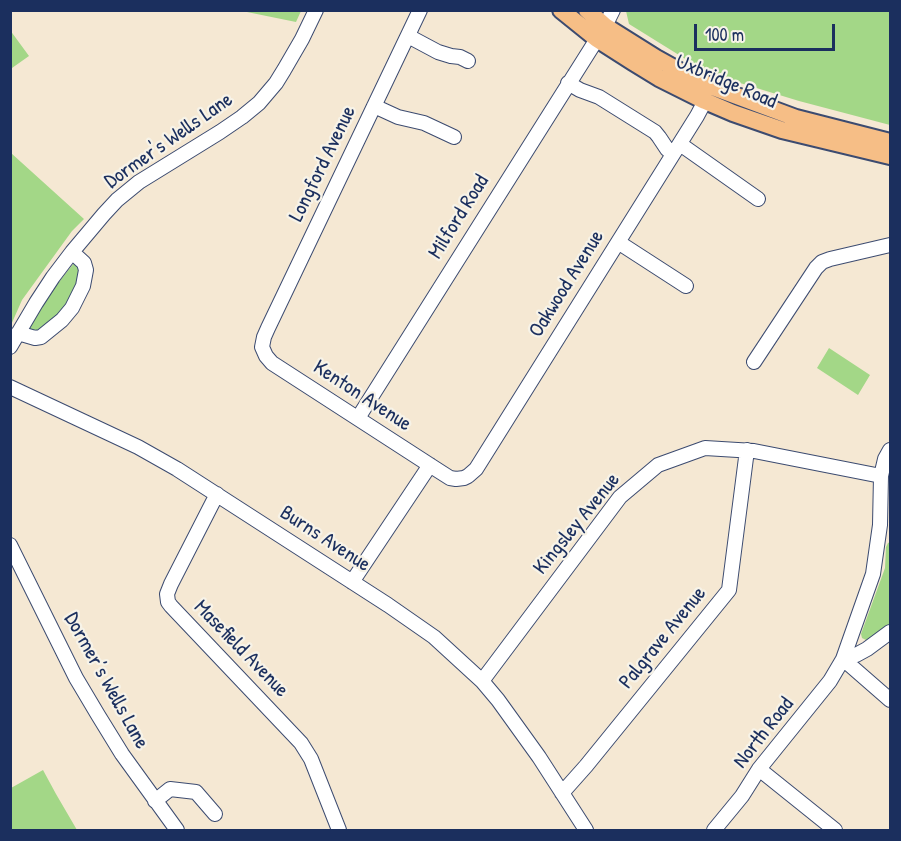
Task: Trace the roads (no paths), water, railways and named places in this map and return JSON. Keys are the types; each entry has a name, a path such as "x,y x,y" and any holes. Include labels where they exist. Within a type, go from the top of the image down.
{"main road":[{"name":"Uxbridge Road","path":"561,10 601,32 628,42 710,86 796,118 891,142"},
{"name":"Uxbridge Road","path":"587,10 601,32 659,78 705,101 765,125 798,135 891,156"},
{"path":"765,125 772,109"}],"street":[{"name":"Dormer's Wells Lane","path":"72,252 104,214 127,192 153,172 232,124 259,103 284,70 316,10"},
{"name":"Longford Avenue","path":"264,337 420,10"},
{"name":"Milford Road","path":"358,418 613,10"},
{"path":"408,36 438,52 468,61"},
{"path":"568,83 599,97 655,132 667,149 676,149 758,199"},
{"name":"Oakwood Avenue","path":"456,479 468,476 476,469 705,101"},
{"path":"374,106 398,117 424,123 454,137"},
{"path":"618,242 686,285"},
{"path":"754,362 822,262 891,244"},
{"path":"10,347 18,333 41,295 72,252 84,263 86,274 72,308 62,320 41,337 35,338 18,333"},
{"name":"Kenton Avenue","path":"264,337 263,352 272,363 430,465 456,479"},
{"name":"Burns Avenue","path":"10,387 138,447 217,494 434,637 482,681 498,700 586,831"},
{"name":"Kingsley Avenue","path":"482,681 620,497 658,465 705,448 747,450 881,476"},
{"name":"Palgrave Avenue","path":"562,793 729,590 747,450"},
{"name":"North Road","path":"714,831 759,769 830,681 843,659 873,574 885,527 881,476 885,459 891,450"},
{"path":"352,582 430,465"},
{"name":"Masefield Avenue","path":"217,494 171,584 167,594 168,602 301,743 311,759 339,831"},
{"name":"Dormer’s Wells Lane","path":"10,545 87,696 122,754 177,831"},
{"path":"843,659 867,649 891,632"},
{"path":"843,659 891,700"},
{"path":"759,769 835,831"},
{"path":"155,801 170,789 196,792 215,814"}]}
